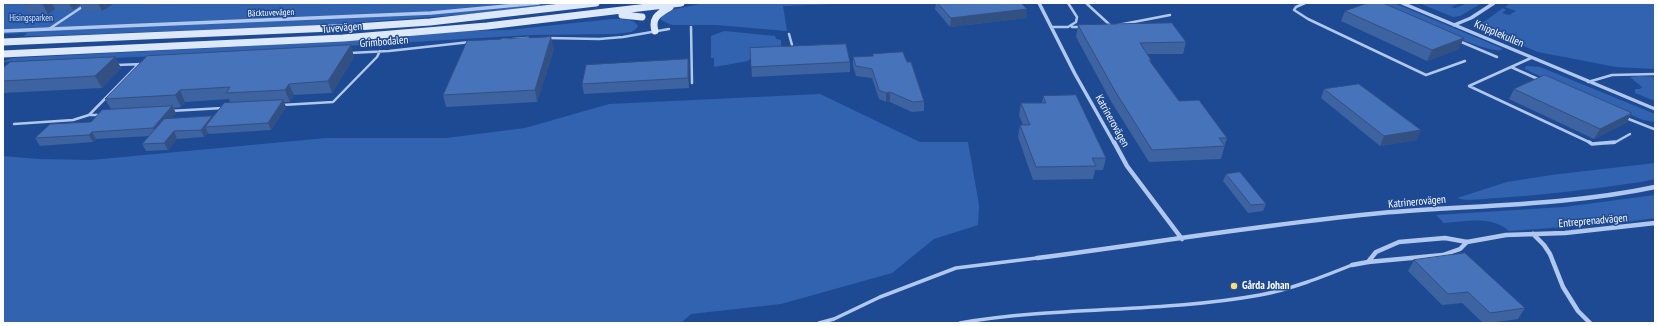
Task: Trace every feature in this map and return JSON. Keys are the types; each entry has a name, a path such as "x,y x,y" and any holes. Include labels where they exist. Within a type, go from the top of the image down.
{"main road":[{"name":"Tuvevägen","path":"3,42 356,27 437,21 596,3"},
{"path":"642,17 641,8 648,3"},
{"name":"Tuvevägen","path":"3,54 275,42 487,26 681,3"},
{"path":"487,26 518,25 632,15 642,17 654,28 657,15 660,12 685,3"}],"street":[{"name":"Bäcktuvevägen","path":"3,31 431,13 539,3"},
{"name":"Katrinerovägen","path":"1039,3 1075,74 1127,166 1182,239"},
{"name":"Knipplekullen","path":"1402,3 1655,109"},
{"path":"1454,25 1471,18 1494,3"},
{"name":"Katrinerovägen","path":"1037,258 1182,239 1258,227 1356,216 1565,200 1621,194 1655,187"},
{"name":"Entreprenadvägen","path":"1368,262 1376,252 1399,242 1445,238 1467,242 1506,235 1613,229 1655,223"},
{"path":"1533,234 1544,245 1550,254 1563,287 1578,311 1590,323"},
{"name":"Entreprenadvägen","path":"1352,265 1368,262 1443,255 1460,250 1467,242"}],"lane":[{"path":"49,29 88,3"},
{"path":"1068,3 1077,17 1076,22 1072,27"},
{"path":"1086,3 1110,25"},
{"path":"1305,3 1296,7 1294,10 1308,19 1426,75 1465,61"},
{"path":"1104,26 1170,15"},
{"path":"1051,27 1062,29 1086,26"},
{"path":"691,27 692,83"},
{"path":"547,38 599,39 623,37 654,28 669,29"},
{"path":"789,34 792,45"},
{"path":"496,40 532,38"},
{"path":"1458,41 1497,57"},
{"name":"Grimbodalen","path":"349,53 474,42"},
{"path":"278,105 333,102 377,57 380,51"},
{"path":"1531,58 1469,86 1592,144 1614,143 1630,134"},
{"path":"116,65 147,63"},
{"path":"89,115 139,64"},
{"path":"1511,67 1541,81"},
{"path":"1588,82 1613,74 1655,74"},
{"path":"168,111 231,107"},
{"path":"14,124 73,120 89,115 105,114"},
{"path":"1624,117 1654,129"},
{"path":"819,323 834,319 880,297 956,268 1037,258"},
{"path":"960,323 1000,316 1195,304 1260,295 1305,284 1352,265"}],"green space":[{"name":"Hisingsparken","path":"3,3 567,3 472,14 323,25 24,36 27,33 3,34"},
{"path":"704,3 862,3 783,6 787,31 716,25 672,25 661,20 662,16 672,10"},
{"path":"1377,3 1394,3 1501,48 1502,50 1478,46"},
{"path":"1419,3 1461,3 1451,7 1455,8 1468,3 1482,3 1460,16 1453,17"},
{"path":"1510,3 1655,3 1655,69 1616,67 1538,52 1477,27 1503,8 1506,10 1502,13 1509,15 1516,11 1505,7"},
{"path":"612,19 630,20 638,26 631,32 616,34 531,35 190,55 3,62 13,58 251,46 467,31 508,30"},
{"path":"724,31 775,36 776,39 781,40 781,48 751,57 748,61 714,67 714,58 711,58 711,36"},
{"path":"1527,66 1540,67 1655,114 1655,122 1643,120 1533,73 1525,69"},
{"path":"1630,77 1655,77 1655,101 1635,93 1635,89 1640,89 1642,87"},
{"path":"820,94 920,142 968,142 979,205 978,225 934,239 892,273 781,304 691,314 681,323 3,323 3,156 38,159 91,160 326,138 446,138 525,128 609,104"},
{"path":"1655,163 1655,179 1641,182 1533,195 1471,200 1457,198 1507,182 1551,175"},
{"path":"1655,195 1655,218 1618,223 1509,231 1502,226 1486,221 1444,223 1436,215 1564,207"}],"building":[{"path":"938,3 1021,3 1027,9 951,18"},
{"path":"1368,3 1383,3 1464,38 1432,50 1345,11"},
{"path":"1172,23 1186,42 1140,43 1151,60 1149,60 1179,101 1199,100 1227,138 1219,138 1225,146 1152,150 1115,91 1078,25"},
{"path":"551,37 535,90 443,95 467,41"},
{"path":"846,44 850,62 751,67 750,48"},
{"path":"351,45 328,81 289,84 285,90 226,93 230,87 180,90 175,95 105,99 147,56"},
{"path":"903,52 907,62 911,62 924,101 913,102 890,92 886,93 879,90 872,69 856,66 853,57"},
{"path":"115,57 95,76 3,81 3,68 10,62"},
{"path":"688,59 688,78 582,84 586,65"},
{"path":"1545,75 1632,113 1600,129 1514,89"},
{"path":"1359,84 1421,130 1384,136 1324,89"},
{"path":"1076,95 1106,158 1092,158 1096,166 1036,167 1020,125 1030,125 1021,103 1046,103 1043,96"},
{"path":"283,100 268,123 205,127 224,103"},
{"path":"172,106 153,128 92,132 89,135 35,138 50,124 91,122 102,110"},
{"path":"212,116 201,130 174,131 164,143 142,144 164,119"},
{"path":"1240,172 1266,204 1251,205 1226,174"},
{"path":"1465,253 1525,308 1490,313 1468,292 1448,294 1414,260"}],"place":[{"name":"Gårda Johan","path":"1234,286"}]}
